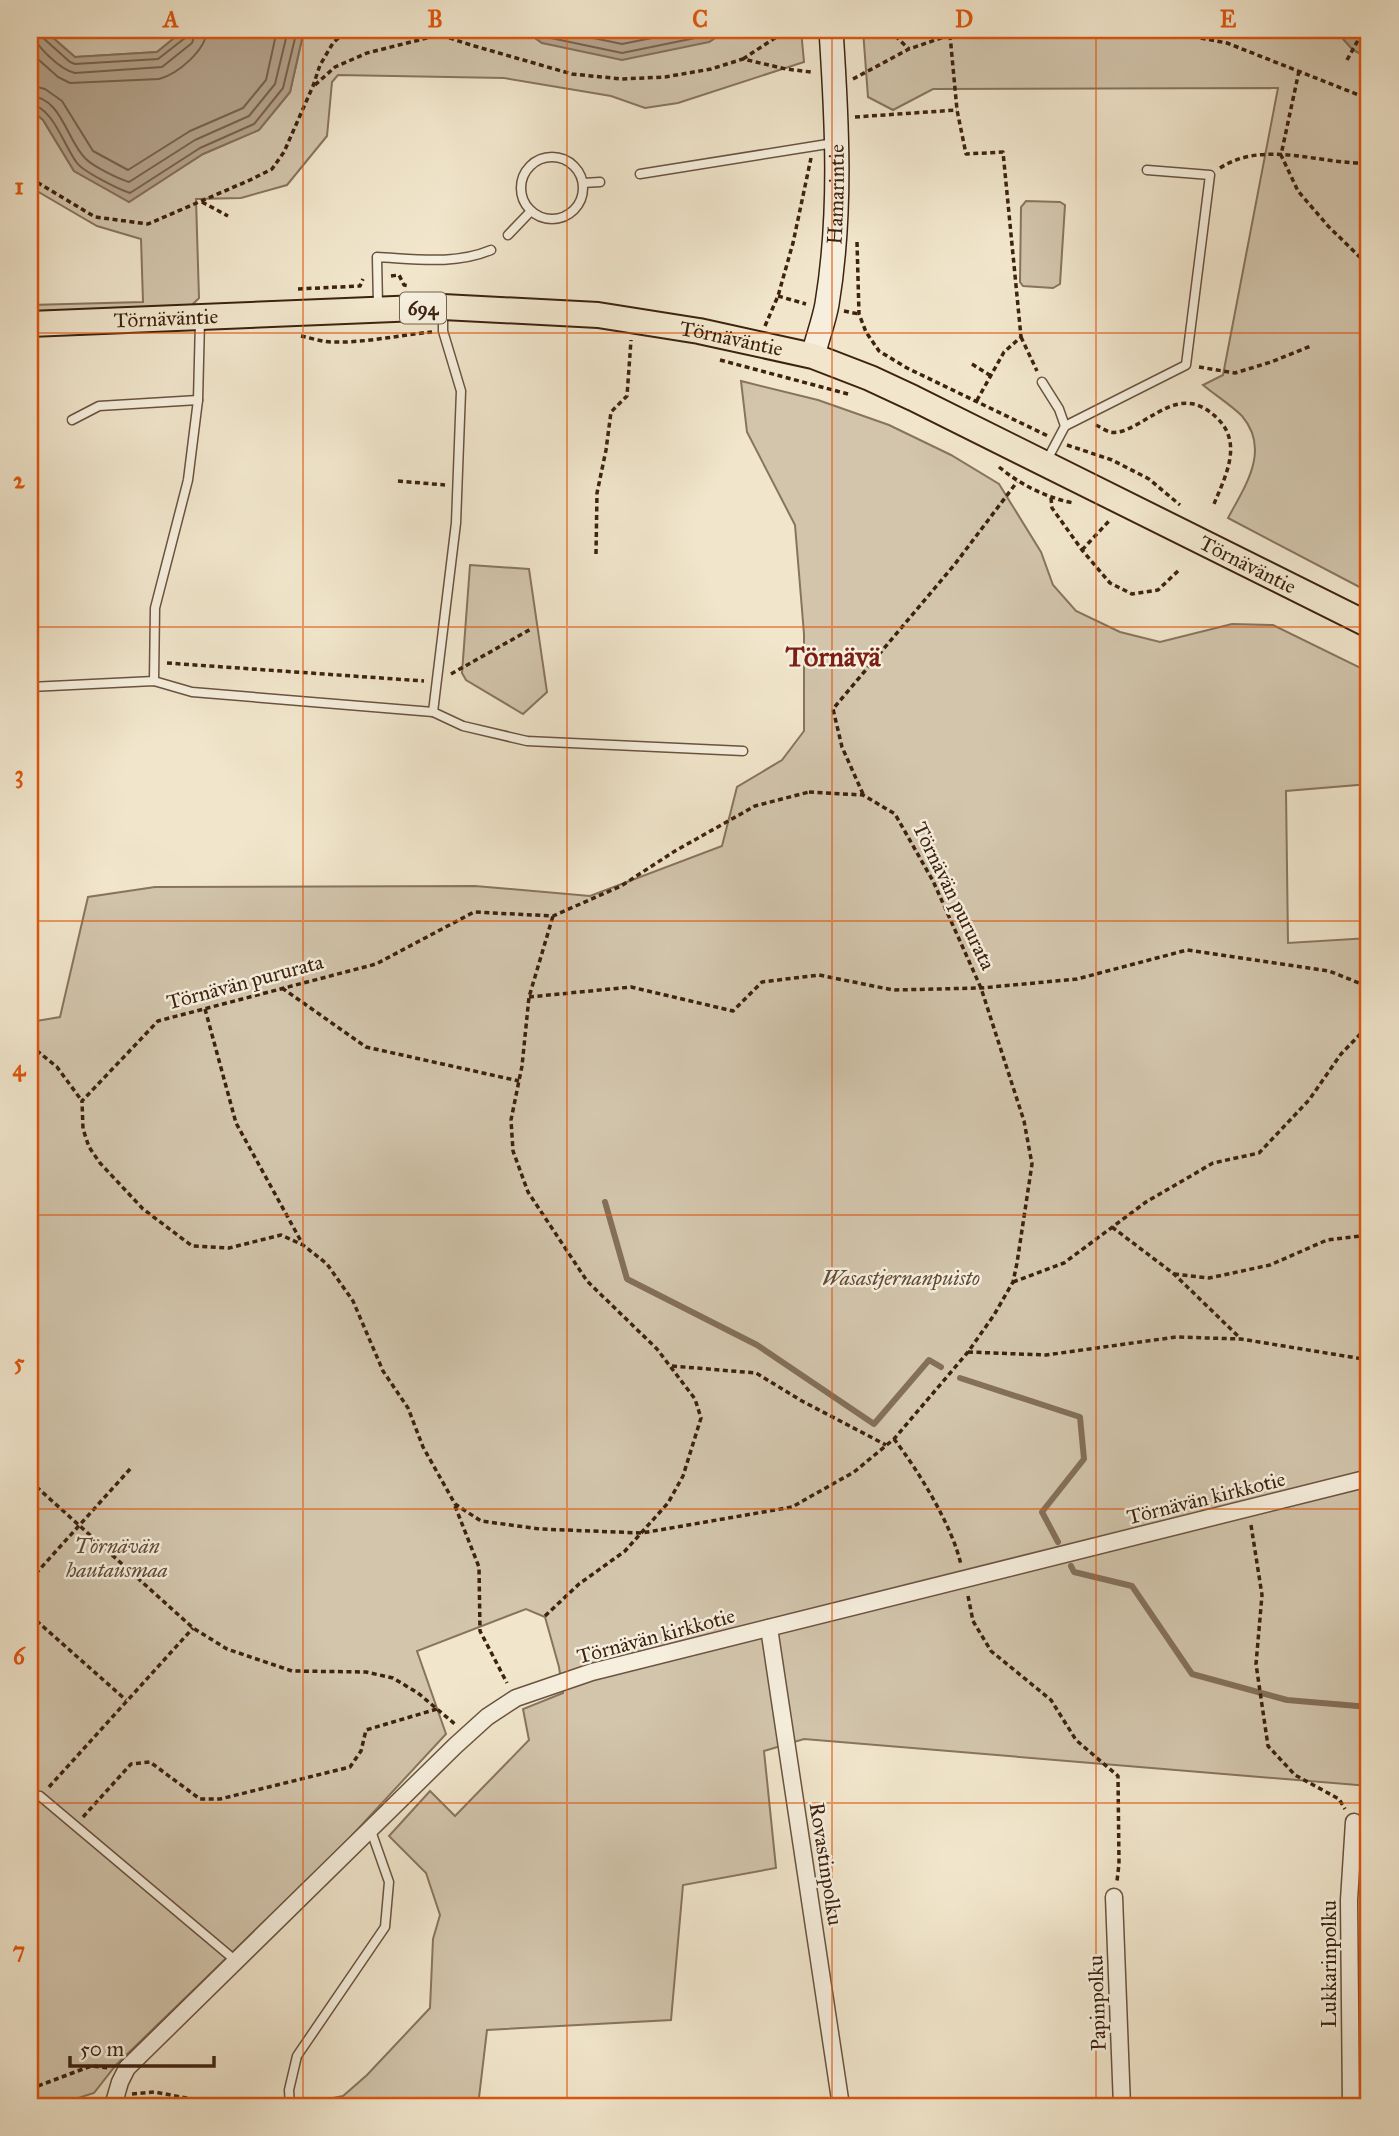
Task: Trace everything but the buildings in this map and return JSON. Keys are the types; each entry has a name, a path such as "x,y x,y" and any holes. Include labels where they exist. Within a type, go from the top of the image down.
{"main road":[{"name":"Hamarintie","path":"813,356 826,307 837,206 832,41"},
{"name":"Törnäväntie","path":"30,324 378,311 443,319 598,315 760,343 813,356 913,397 1369,625"}],"street":[{"name":"Törnävän kirkkotie","path":"114,2100 127,2068 467,1734 516,1698 592,1672 1369,1478"},
{"name":"Rovastinpolku","path":"769,1628 841,2106"},
{"name":"Lukkarinpolku","path":"1351,2106 1349,1900 1354,1822"},
{"name":"Papinpolku","path":"1114,1897 1122,2106"}],"lane":[{"path":"640,174 837,143"},
{"path":"549,157 564,159 573,165 580,173 583,183 583,193 574,210 565,216 552,219 531,211 522,191 522,181 527,170 535,162 549,157"},
{"path":"1046,463 1065,426 1186,365 1210,175 1147,170"},
{"path":"583,183 600,182"},
{"path":"508,235 531,211"},
{"path":"378,311 377,257 453,261 475,257 491,250"},
{"path":"154,681 155,608 188,480 198,400 200,318"},
{"path":"433,712 456,523 461,391 443,319"},
{"path":"1042,382 1059,409 1065,426"},
{"path":"72,420 99,406 198,400"},
{"path":"30,687 154,681 192,692 433,712 463,726 527,741 743,751"},
{"path":"40,1797 236,1961"},
{"path":"290,2106 289,2090 297,2056 385,1927 389,1882 370,1828"}],"path":[{"path":"30,178 95,216 148,224 202,202 272,169 284,152 320,65 333,43 347,30"},
{"path":"425,30 572,74 622,79 711,69 743,59 787,30"},
{"path":"889,30 909,49"},
{"path":"853,79 909,49 950,35 1023,30"},
{"path":"1159,30 1227,43 1369,99"},
{"path":"1347,60 1362,33"},
{"path":"313,86 335,68 367,53 438,35"},
{"path":"950,35 957,110 966,154 1003,152 1021,337 1042,382"},
{"path":"743,59 811,72"},
{"path":"811,63 812,83"},
{"path":"1298,71 1280,155 1298,191 1328,226 1369,266"},
{"path":"855,117 957,110"},
{"path":"719,359 754,368 767,319 778,296 793,243 813,147"},
{"path":"1210,175 1230,162 1253,154 1369,163"},
{"path":"202,202 228,216"},
{"path":"298,335 331,342 365,341 394,336 443,319"},
{"path":"976,402 1004,352 1021,337"},
{"path":"596,554 597,493 611,412 627,396 631,340"},
{"path":"1186,365 1234,373 1311,346"},
{"path":"972,364 991,376"},
{"path":"1080,419 1110,432 1125,431 1172,405 1191,402 1210,411 1224,425 1232,445 1229,467 1214,505"},
{"path":"398,481 458,485"},
{"path":"863,794 842,747 833,709 955,564 1017,482"},
{"path":"1051,498 1052,509 1110,583 1132,594 1158,590 1179,570"},
{"path":"1082,550 1112,518"},
{"path":"154,663 437,681 531,629"},
{"name":"Törnävän pururata","path":"82,1101 158,1021 376,964 474,912 553,916 621,886 675,851 755,806 809,792 863,794 895,814 933,881 981,988 1024,1121 1032,1164 1017,1263 1013,1282 994,1315 968,1352 894,1438 855,1472 792,1507 642,1533 540,1529 481,1521 455,1504"},
{"path":"545,1616 579,1584 625,1550 668,1503 683,1476 701,1418 695,1399 657,1349 587,1281 528,1192 513,1151 511,1120 522,1066 529,998 553,916"},
{"name":"Törnävän pururata","path":"981,988 1077,979 1187,950 1329,971 1369,987"},
{"path":"529,998 631,987 733,1012 762,982 819,975 893,990 981,988"},
{"path":"282,988 366,1046 519,1081"},
{"path":"205,1009 236,1123 303,1245"},
{"path":"1013,1282 1064,1263 1146,1202 1213,1163 1259,1153 1309,1100 1341,1054 1369,1025"},
{"path":"30,1045 57,1067 82,1101 83,1129 89,1147 100,1163 143,1209 192,1246 229,1248 281,1236 303,1245 327,1264 353,1301 383,1371 408,1408 424,1447 455,1504 479,1567 480,1632 516,1698"},
{"path":"1112,1227 1174,1274 1241,1339"},
{"path":"1174,1274 1209,1278 1270,1265 1326,1240 1369,1235"},
{"path":"968,1352 1046,1355 1176,1337 1241,1339 1369,1360"},
{"path":"671,1366 756,1373 802,1401 886,1445"},
{"path":"894,1438 905,1453 958,1551 973,1622 992,1651 1051,1700 1076,1740 1118,1776 1119,1864 1114,1897"},
{"path":"30,1580 131,1468"},
{"path":"30,1481 193,1628 227,1649 292,1671 366,1672 393,1678 418,1693 467,1734"},
{"path":"1248,1509 1262,1595 1256,1664 1268,1746 1295,1774 1339,1799 1354,1822"},
{"path":"30,1615 126,1700"},
{"path":"40,1797 193,1628"},
{"path":"75,1825 131,1764 150,1762 200,1799 220,1799 350,1767 361,1751 366,1730 437,1709"},
{"path":"30,2089 91,2066 108,2067 123,2075"},
{"path":"83,2106 155,2092 227,2106"}],"green space":[{"path":"44,30 184,30 157,52 75,57"},
{"path":"304,30 524,30 542,43 709,42 727,30 801,30 804,62 678,103 645,108 611,96 504,78 338,75 332,82 327,136 287,185 241,198 196,199 199,298 189,308 30,311 30,305 143,302 141,239 97,226 30,187 30,109 43,120 74,171 129,201 203,154 259,130 290,92"},
{"path":"863,30 1335,30 1353,50 1369,58 1369,592 1228,518 1248,481 1255,455 1254,442 1242,416 1203,385 1223,375 1278,88 933,89 893,110 868,97"},
{"path":"1026,201 1060,202 1065,205 1060,284 1053,288 1023,286 1020,282 1021,207"},
{"name":"Wasastjernanpuisto","path":"741,381 818,400 889,425 951,455 999,484 1041,552 1053,585 1076,611 1120,632 1160,642 1232,624 1273,625 1369,672 1369,784 1286,791 1288,943 1369,938 1369,1786 804,1739 764,1751 776,1868 683,1885 671,2020 487,2030 478,2106 303,2106 343,2096 367,2075 430,2008 433,1939 440,1915 426,1873 389,1836 430,1791 455,1816 529,1740 523,1709 563,1693 545,1617 526,1609 417,1651 446,1734 344,1844 116,2065 94,2093 53,2106 30,2106 30,1022 60,1017 88,897 155,887 475,886 590,896 722,846 737,787 782,760 804,731 804,634 795,525 747,432"},
{"path":"470,565 529,569 547,692 523,714 466,680 462,673"}],"water":[{"path":"30,30 44,30 75,57 157,52 184,30 304,30 290,92 259,130 203,154 129,202 74,171 43,120 30,109"},
{"path":"524,30 727,30 709,42 622,60 542,43"},
{"path":"1335,30 1369,30 1369,58 1353,50"}],"waterway":[{"path":"605,1202 627,1279 757,1345 874,1424 929,1360 941,1367"},
{"path":"960,1378 1080,1417 1084,1459 1042,1512 1058,1542"},
{"path":"1071,1566 1074,1572 1132,1586 1192,1674 1287,1700 1369,1707"}],"district":[{"name":"Törnävä","path":"833,656"}],"park label":[{"name":"Törnävän hautausmaa","path":"117,1558"}]}
